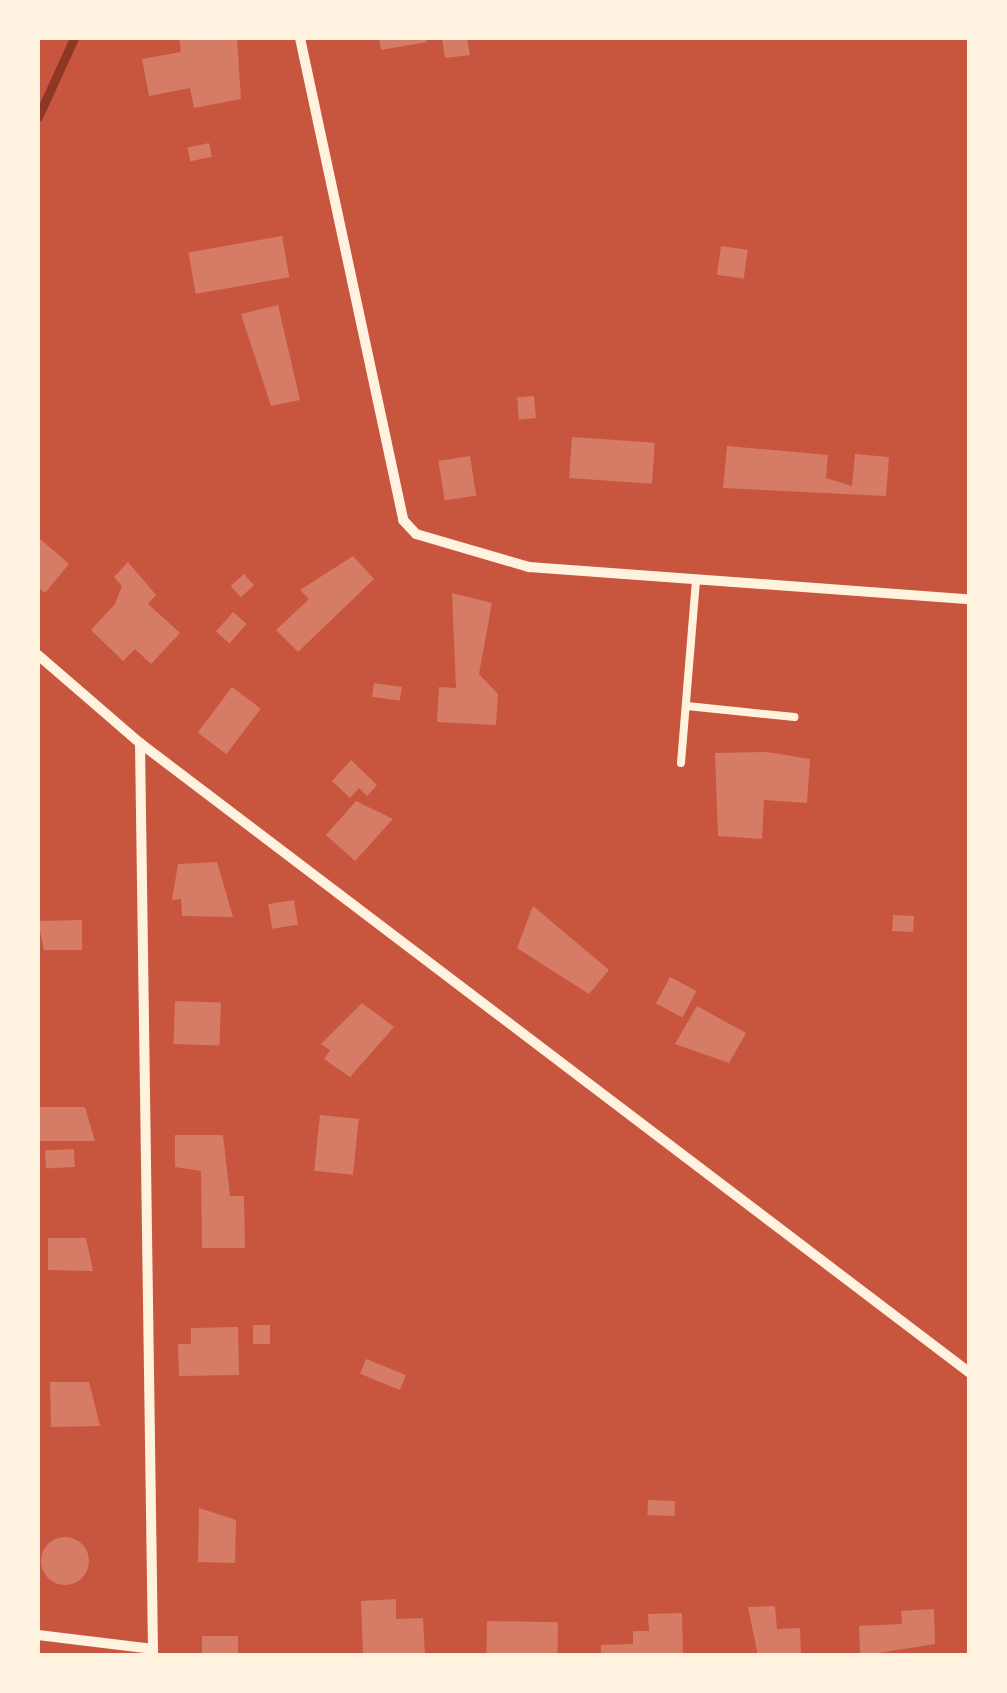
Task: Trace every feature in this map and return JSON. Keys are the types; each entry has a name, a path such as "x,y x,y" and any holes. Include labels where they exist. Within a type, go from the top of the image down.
{"street":[{"path":"300,38 403,520 434,544 529,567 970,599"},
{"path":"38,655 140,743 970,1373"},
{"path":"38,1635 153,1652 140,743"}],"lane":[{"path":"681,764 696,579"},
{"path":"687,706 794,717"}],"building":[{"path":"179,38 237,38 241,99 194,108 190,88 149,96 142,59 181,52"},
{"path":"379,38 426,38 427,42 381,50"},
{"path":"442,38 467,38 470,55 445,58"},
{"path":"209,143 212,157 190,161 187,148"},
{"path":"282,236 289,277 196,294 188,252"},
{"path":"721,246 748,250 744,278 717,275"},
{"path":"278,305 300,400 271,406 241,314"},
{"path":"534,396 536,418 519,419 517,397"},
{"path":"572,437 655,443 652,484 569,478"},
{"path":"727,446 828,455 826,478 852,486 855,454 889,457 886,496 723,488"},
{"path":"470,456 476,496 445,501 438,461"},
{"path":"38,537 69,564 45,593 38,587"},
{"path":"353,556 374,579 298,652 276,630 309,599 300,590"},
{"path":"128,562 156,595 148,604 180,633 151,664 135,649 123,661 91,630 115,604 122,586 114,577"},
{"path":"244,574 254,585 241,597 231,586"},
{"path":"452,593 492,603 479,674 498,694 496,725 437,722 439,687 456,688"},
{"path":"233,612 247,624 230,643 216,632"},
{"path":"374,683 402,687 400,701 372,697"},
{"path":"232,687 261,709 226,754 198,733"},
{"path":"767,752 810,759 807,803 764,800 762,839 718,836 715,753"},
{"path":"351,760 377,785 367,796 359,788 350,798 332,781"},
{"path":"356,801 393,819 355,861 326,835"},
{"path":"217,862 233,917 182,916 181,899 172,900 178,864"},
{"path":"294,900 298,925 272,929 268,904"},
{"path":"533,906 609,970 589,994 517,948"},
{"path":"893,915 914,916 913,932 892,931"},
{"path":"82,920 82,950 44,950 38,921"},
{"path":"670,977 696,991 682,1018 656,1003"},
{"path":"175,1001 221,1003 219,1046 173,1044"},
{"path":"362,1003 394,1027 350,1077 324,1059 330,1050 321,1044"},
{"path":"697,1006 746,1033 729,1063 675,1044"},
{"path":"38,1107 85,1107 95,1141 38,1141"},
{"path":"320,1115 359,1119 353,1175 314,1171"},
{"path":"175,1135 223,1135 230,1196 244,1196 245,1248 202,1248 201,1171 175,1167"},
{"path":"74,1149 75,1167 46,1168 45,1151"},
{"path":"48,1238 86,1238 93,1271 48,1270"},
{"path":"253,1325 270,1325 270,1344 253,1344"},
{"path":"238,1327 239,1375 179,1376 178,1344 191,1344 191,1328"},
{"path":"366,1359 406,1375 400,1390 360,1374"},
{"path":"50,1382 89,1382 100,1426 51,1427"},
{"path":"648,1500 675,1501 674,1516 647,1515"},
{"path":"199,1508 236,1520 235,1563 198,1562"},
{"path":"65,1537 82,1544 89,1561 82,1578 65,1585 48,1578 41,1561 48,1544"},
{"path":"396,1599 396,1619 423,1618 425,1655 363,1656 361,1601"},
{"path":"775,1606 777,1629 800,1628 801,1656 758,1656 748,1607"},
{"path":"934,1609 935,1644 860,1656 859,1626 902,1624 901,1611"},
{"path":"682,1613 683,1656 601,1656 601,1645 633,1644 633,1631 649,1631 648,1614"},
{"path":"487,1621 558,1622 557,1656 486,1656"},
{"path":"202,1636 238,1636 238,1656 202,1656"}],"waterway":[{"path":"38,117 74,38"}]}
